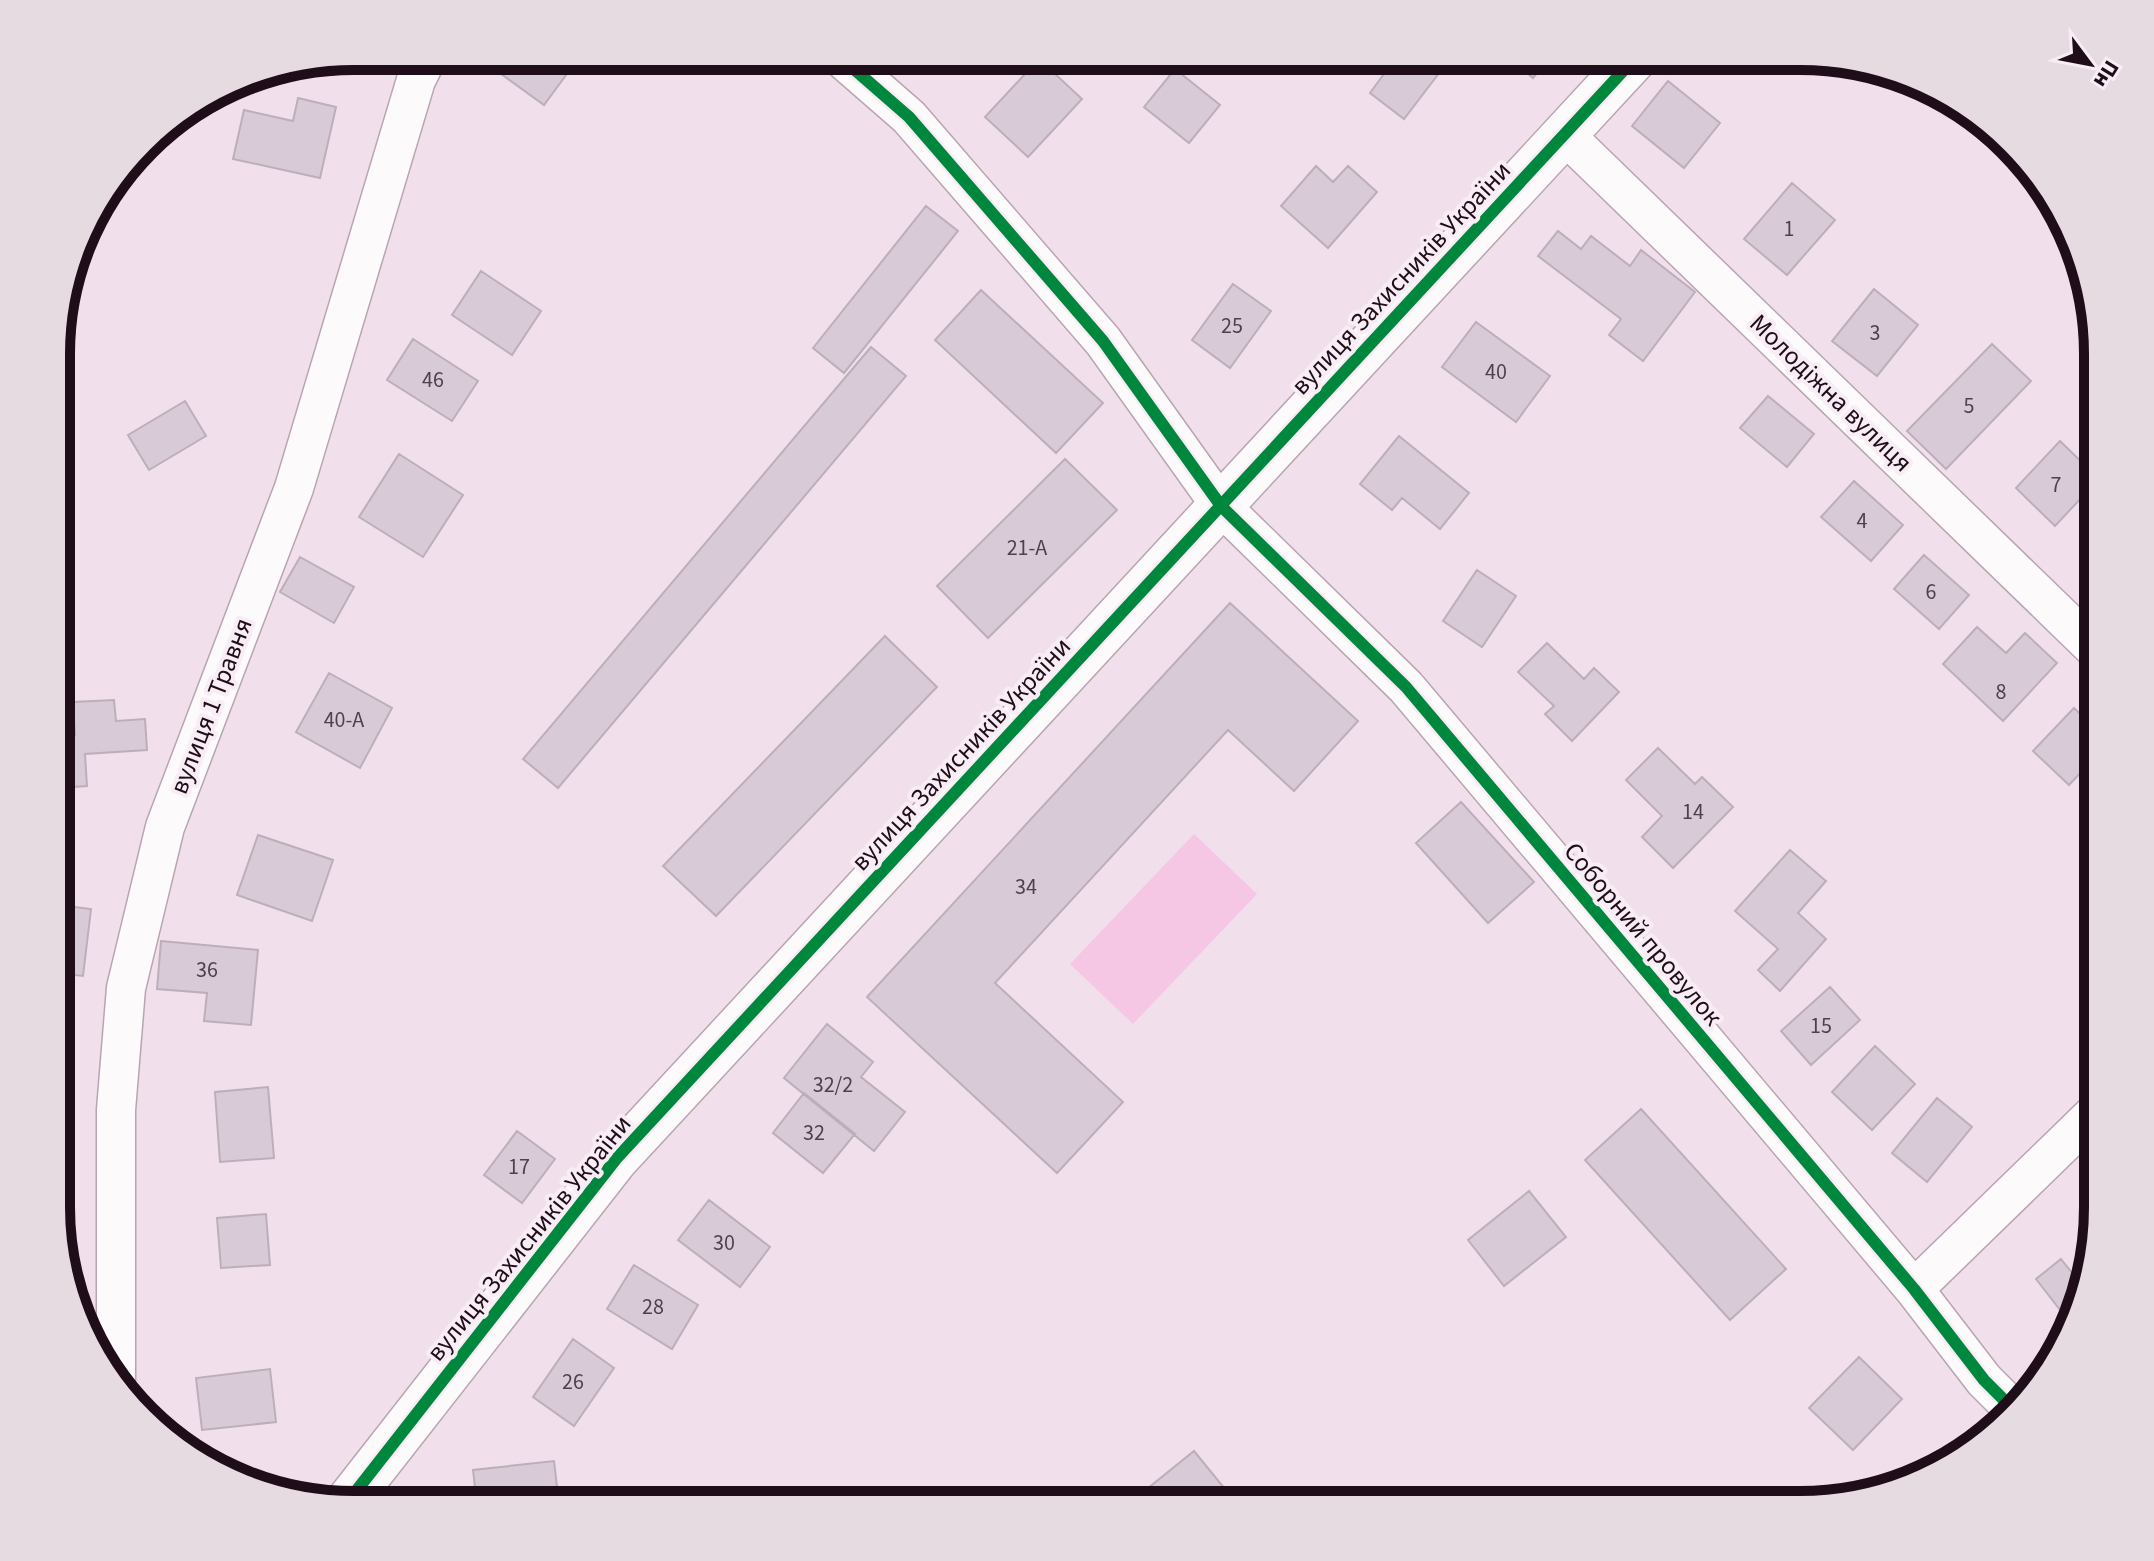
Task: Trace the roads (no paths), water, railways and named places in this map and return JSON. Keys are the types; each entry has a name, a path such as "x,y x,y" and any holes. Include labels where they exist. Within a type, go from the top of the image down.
{"street":[{"name":"вулиця 1 Травня","path":"116,1362 116,1110 126,988 165,827 294,488 421,70"},
{"name":"Соборний провулок","path":"855,70 909,117 1103,341 1221,506 1406,687 1914,1289 1984,1380 2006,1402"},
{"name":"вулиця Захисників України","path":"356,1491 616,1159 1624,70"},
{"name":"Молодіжна вулиця","path":"1564,134 2083,638"},
{"path":"1914,1289 2084,1124"}]}
